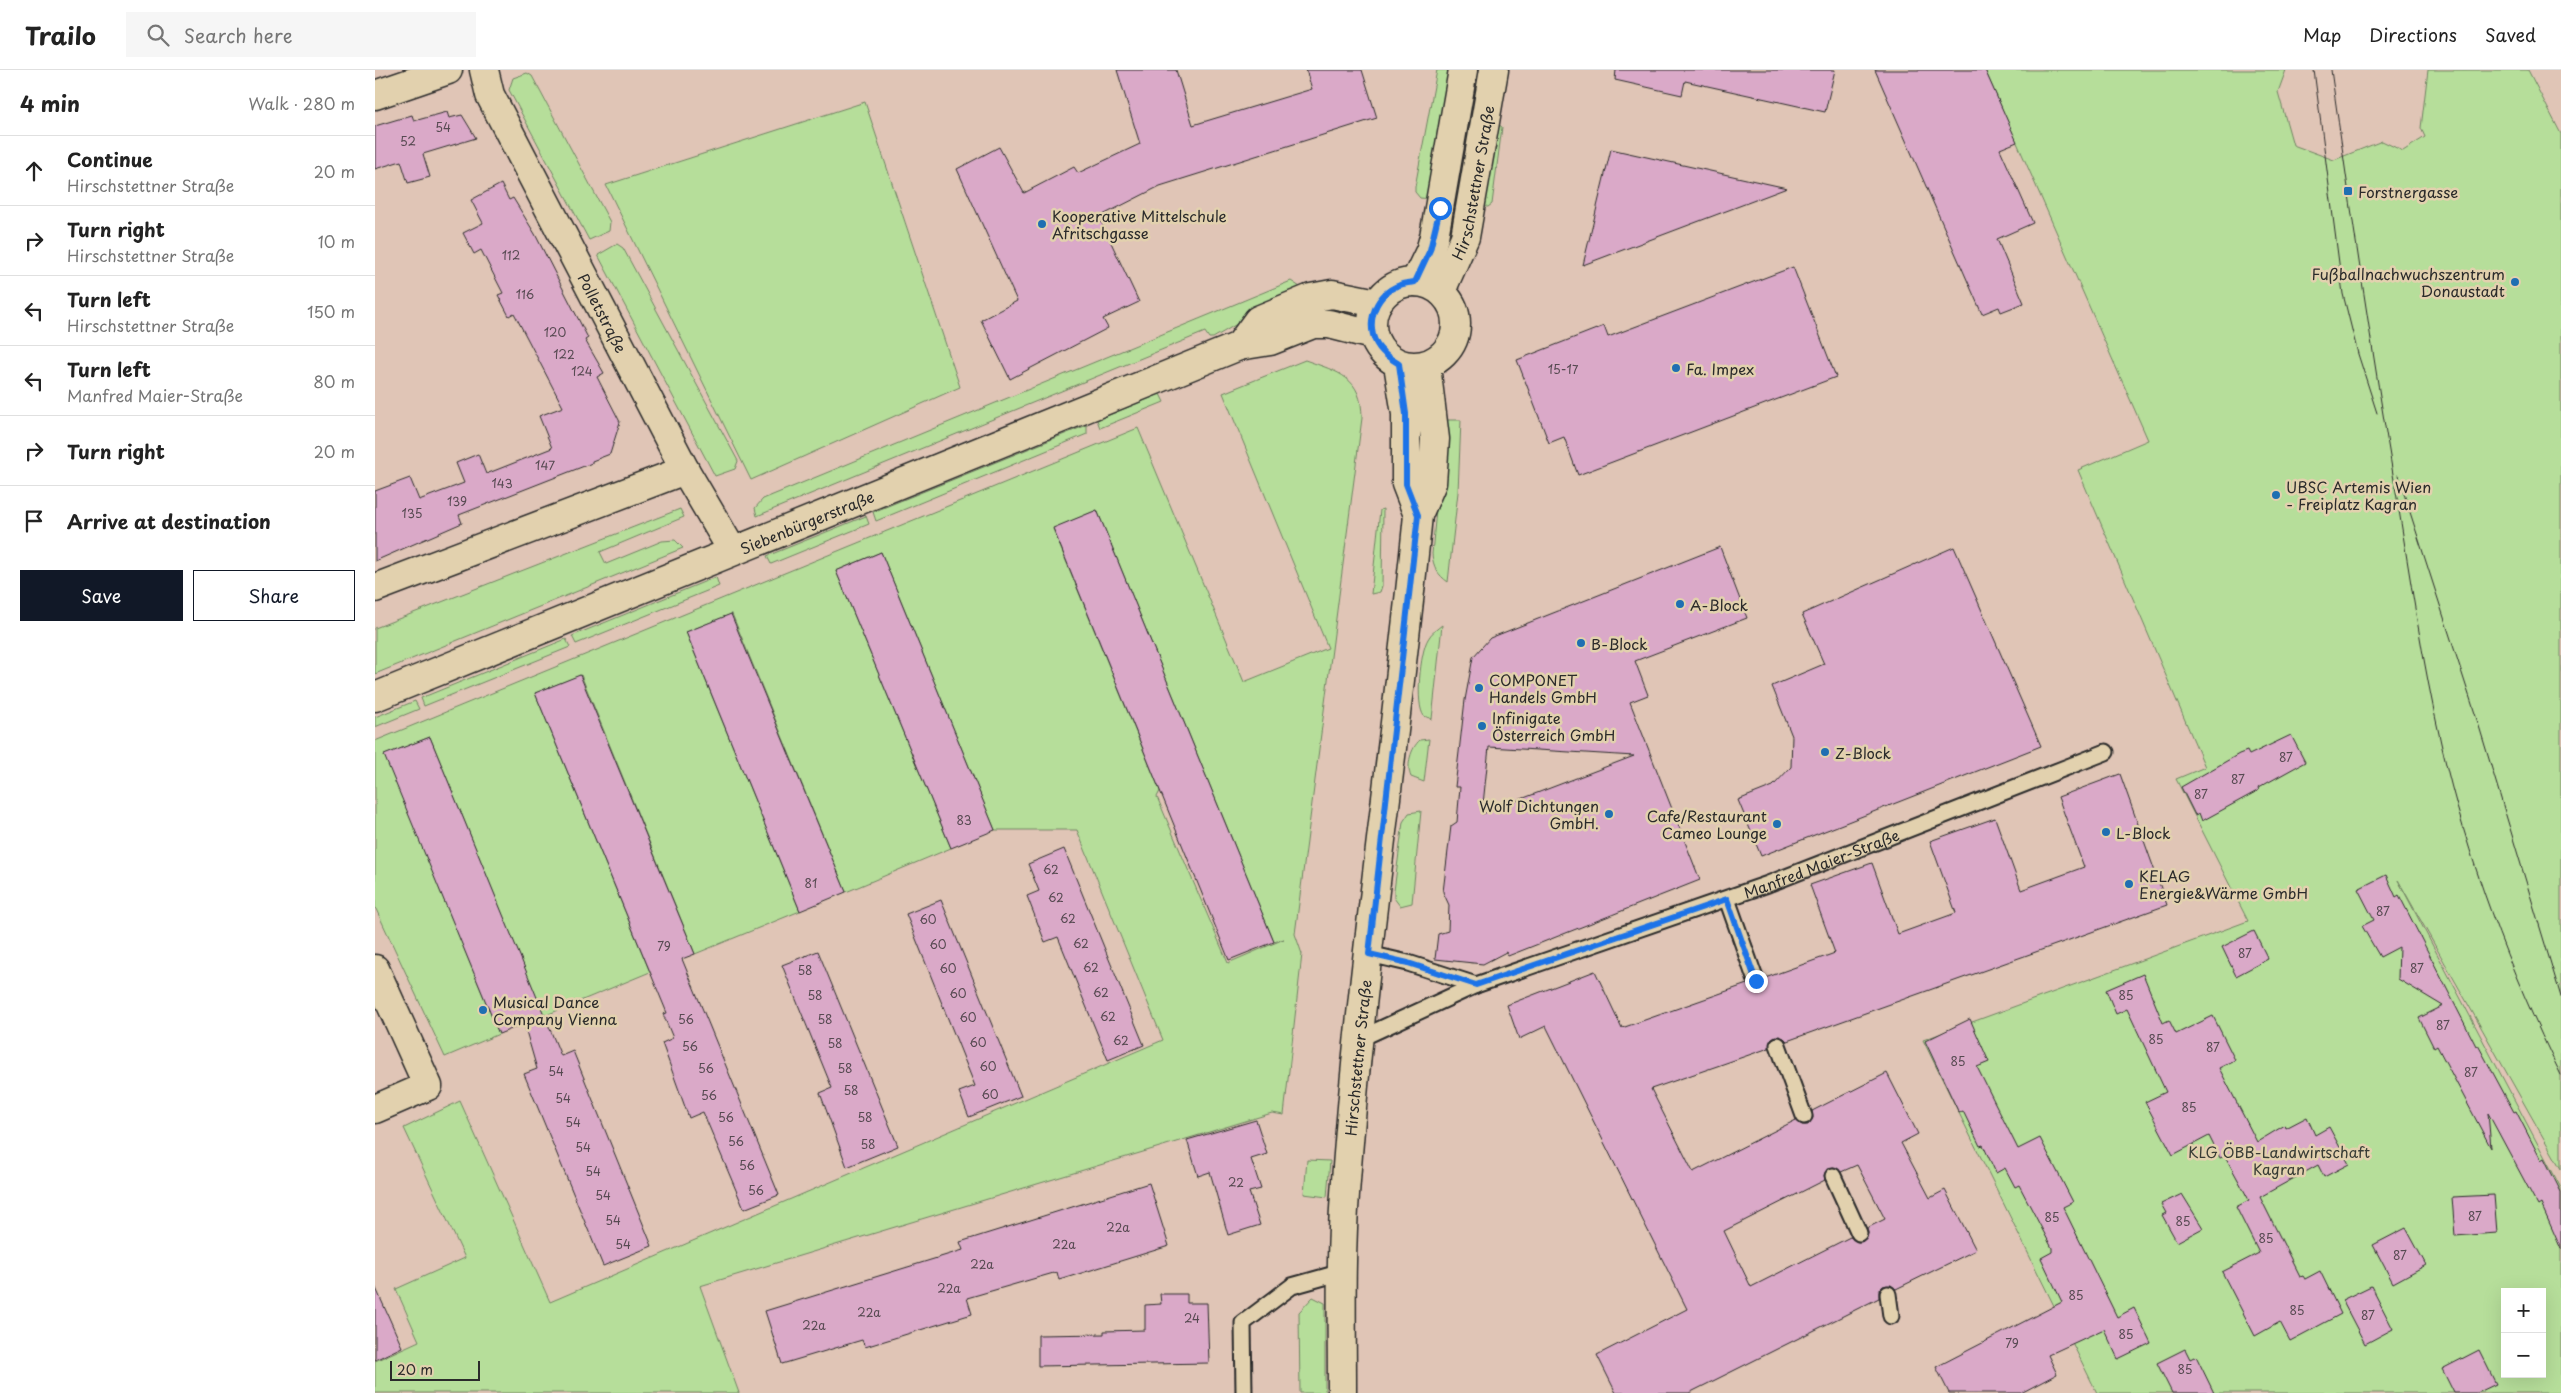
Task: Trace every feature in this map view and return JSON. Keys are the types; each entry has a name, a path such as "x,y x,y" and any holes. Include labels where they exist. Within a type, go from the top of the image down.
{"street":[{"path":"375,95 448,70"},
{"name":"Polletstraße","path":"484,70 490,95 685,470 732,550"},
{"name":"Hirschstettner Straße","path":"1415,282 1434,237 1462,75"},
{"name":"Hirschstettner Straße","path":"1441,291 1465,238 1492,78"},
{"path":"1415,282 1429,284 1441,291 1453,306 1457,324 1454,342 1443,357 1426,366 1399,364 1382,352 1372,335 1371,320 1377,303 1384,294 1399,285 1415,282"},
{"path":"1239,346 1258,320 1311,298 1331,294 1377,303"},
{"name":"Siebenbürgerstraße","path":"375,697 732,550 1239,346 1270,341 1313,324 1329,324 1372,335"},
{"name":"Hirschstettner Straße","path":"1399,364 1406,414 1406,484 1418,515"},
{"name":"Hirschstettner Straße","path":"1342,1393 1342,1272 1345,1195 1359,1039 1418,515 1432,483 1435,439 1426,366"},
{"path":"375,588 685,470"},
{"path":"375,969 428,1086 375,1109"}],"lane":[{"path":"1462,75 1492,78"},
{"name":"Manfred Maier-Straße","path":"1359,1039 1476,985 1727,899 2106,752"},
{"path":"1727,899 1756,981"},
{"path":"1369,954 1408,963 1476,985"},
{"path":"1778,1044 1804,1116"},
{"path":"1833,1176 1859,1233"},
{"path":"1244,1393 1243,1323 1291,1286 1342,1272"},
{"path":"1888,1294 1891,1316"}],"green space":[{"path":"1437,70 1455,70 1433,199 1420,198 1415,192 1415,187"},
{"name":"KLG ÖBB-Landwirtschaft Kagran","path":"1985,70 2286,70 2278,92 2293,145 2334,160 2382,141 2403,151 2425,137 2421,128 2428,70 2528,70 2561,134 2561,1169 2398,880 2561,1188 2561,1393 2097,1393 1923,1040 2248,921 2176,779 2205,767 2078,470 2148,440"},
{"path":"527,73 532,76 610,222 609,231 589,240 509,90 513,78"},
{"path":"865,102 960,387 751,480 606,185"},
{"path":"1498,124 1502,127 1492,204 1488,207 1478,206"},
{"path":"617,244 623,248 738,461 735,469 715,476 598,255"},
{"path":"1291,281 1300,287 1301,293 1259,311 1213,338 1209,338 1205,332 757,516 755,508 763,499"},
{"path":"1305,360 1328,368 1346,378 1358,393 1361,404 1362,418 1295,934 1302,954 1284,1115 1272,1113 700,1286 739,1393 375,1393 375,1361 419,1341 396,1289 465,1258 404,1128 460,1101 550,1302 1163,1040 1077,830 995,830 881,552 836,571 951,848 846,892 732,614 686,632 800,911 695,954 581,675 535,693 650,972 544,1016 430,737 385,755 499,1034 445,1057 375,907 375,741 1138,428 1244,682 1328,648 1223,393","holes":["1097,510 1274,942 1284,939 1228,963 1157,797 1160,791 1053,529"]},
{"path":"1160,394 1164,402 1100,428 1097,420"},
{"path":"1444,420 1461,420 1458,492 1448,582 1441,577 1437,570 1432,554"},
{"path":"1087,425 1087,434 876,521 873,512"},
{"path":"680,509 684,517 600,552 606,564 662,541 675,540 683,548 375,674 375,628"},
{"path":"1383,509 1382,586 1380,592 1371,594 1380,510"},
{"path":"866,516 869,524 771,564 767,556"},
{"path":"716,577 719,586 576,644 572,636"},
{"path":"1442,625 1432,719 1424,716 1421,710 1419,690 1421,666 1428,639"},
{"path":"566,639 570,647 424,706 421,698"},
{"path":"415,701 419,709 375,727 375,717"},
{"path":"1429,739 1424,782 1411,777 1409,762 1417,743 1420,740"},
{"path":"1421,811 1412,903 1400,906 1394,898 1394,891 1403,822 1409,813"},
{"path":"1307,1160 1330,1161 1327,1197 1304,1194"},
{"path":"1313,1297 1325,1303 1325,1393 1300,1393 1299,1312"}],"building":[{"name":"Kooperative Mittelschule Afritschgasse","path":"1117,70 1176,70 1193,125 1312,89 1306,70 1362,70 1377,118 1160,186 1099,217 1139,302 1103,319 1108,328 1010,379 981,320 1017,301 957,169 999,147 1024,193 1074,167 1078,173 1140,144"},
{"path":"1616,70 1835,70 1825,112 1685,81 1682,95 1615,80"},
{"path":"1875,70 1985,70 2017,142 2000,149 2033,223 1997,239 2024,303 2001,312 1999,307 1982,314"},
{"path":"447,112 449,118 462,115 476,138 423,154 430,177 408,183 401,161 375,169 375,126 412,115 414,121"},
{"path":"1611,149 1624,152 1787,188 1583,265"},
{"path":"501,184 509,200 513,198 535,234 588,338 585,340 604,373 597,377 620,422 610,454 592,461 592,463 459,515 462,523 375,561 375,491 410,478 419,500 464,483 456,463 478,454 486,474 552,448 539,416 563,407 514,313 509,316 498,295 503,293 481,250 474,254 463,233 483,223 471,200"},
{"name":"Fa. Impex","path":"1793,267 1836,377 1578,475 1564,437 1549,443 1517,360 1604,326 1608,337"},
{"path":"1097,510 1274,942 1229,960 1053,528"},
{"path":"1720,547 1747,618 1635,661 1648,695 1630,702 1700,880 1508,956 1506,952 1483,964 1435,959 1438,934 1448,931 1449,905 1443,892 1451,826 1457,822 1460,787 1455,787 1465,700 1473,657 1490,638","holes":["1489,747 1634,756 1482,814"]},
{"path":"1954,547 2041,746 1761,856 1738,800 1773,786 1791,767 1792,736 1772,686 1824,664 1802,614"},
{"path":"881,552 995,830 951,848 836,571"},
{"path":"731,614 846,892 800,911 686,632"},
{"path":"580,675 695,954 682,959 779,1195 744,1209 703,1112 689,1118 662,1043 673,1038 663,1014 667,1013 535,693"},
{"path":"2291,735 2305,762 2202,821 2199,813 2195,815 2181,787 2239,754 2247,751 2249,755"},
{"path":"430,737 561,1056 573,1051 652,1246 603,1266 524,1074 537,1069 524,1024 499,1034 384,755"},
{"path":"2120,774 2167,905 1787,1041 1784,1038 1775,1036 1771,1039 1769,1048 1651,1089 1693,1172 1796,1120 1802,1125 1808,1125 1813,1118 1812,1111 1887,1073 1918,1134 1901,1143 1930,1198 1945,1190 1976,1250 1896,1289 1891,1285 1883,1286 1879,1291 1879,1298 1689,1393 1616,1393 1597,1355 1687,1309 1546,1026 1519,1039 1507,1005 1595,971 1622,1028 1747,984 1754,990 1760,990 1765,983 1765,978 1835,953 1810,885 1872,863 1898,934 1956,913 1930,841 1995,818 2021,890 2084,867 2058,797","holes":["1857,1165 1885,1219 1867,1228 1868,1234 1863,1241 1858,1242 1850,1237 1751,1287 1724,1231 1825,1180 1824,1175 1829,1168 1834,1167 1841,1172"]},
{"path":"1064,849 1144,1045 1108,1060 1058,937 1045,942 1027,896 1039,891 1028,864"},
{"path":"2386,875 2396,897 2399,895 2476,1046 2478,1045 2514,1112 2516,1111 2541,1160 2544,1158 2561,1192 2561,1249 2541,1204 2538,1206 2488,1113 2491,1148 2437,1046 2434,1048 2419,1018 2443,1006 2398,979 2399,947 2380,957 2362,926 2374,920 2358,889"},
{"path":"941,900 1021,1096 969,1117 959,1092 975,1086 906,914"},
{"path":"2254,931 2268,959 2236,976 2222,947"},
{"path":"818,951 898,1146 847,1167 820,1093 832,1088 782,965"},
{"path":"2143,974 2163,1023 2169,1020 2176,1034 2213,1016 2235,1060 2219,1068 2257,1142 2285,1125 2286,1128 2307,1117 2315,1135 2329,1127 2349,1164 2324,1177 2318,1165 2260,1197 2300,1277 2303,1276 2305,1279 2320,1271 2341,1314 2290,1341 2280,1322 2255,1336 2222,1272 2259,1253 2236,1207 2249,1200 2225,1156 2220,1158 2209,1136 2173,1155 2145,1102 2166,1092 2127,1009 2116,1014 2106,990"},
{"path":"1970,1019 1989,1062 1977,1067 2018,1149 2040,1138 2073,1202 2063,1207 2117,1317 2134,1308 2151,1343 2118,1359 2104,1329 2048,1355 2057,1374 2021,1393 1949,1393 1936,1367 2062,1302 2041,1258 2052,1252 2052,1248 2019,1185 2015,1187 2005,1168 1996,1173 1983,1145 1980,1146 1963,1111 1959,1113 1925,1041"},
{"path":"1256,1120 1267,1154 1251,1159 1261,1189 1249,1192 1260,1225 1228,1235 1210,1172 1198,1176 1187,1140"},
{"path":"1149,1183 1169,1246 1059,1280 1057,1272 967,1298 972,1314 865,1347 862,1340 782,1364 765,1311 963,1250 960,1242"},
{"path":"2182,1194 2203,1228 2177,1242 2162,1215 2166,1213 2161,1204"},
{"path":"2494,1195 2497,1233 2455,1236 2452,1197"},
{"path":"2406,1228 2426,1265 2393,1283 2373,1245"},
{"path":"375,1286 402,1347 375,1360"},
{"path":"2371,1286 2393,1329 2365,1344 2342,1300"},
{"path":"1160,1294 1187,1294 1187,1303 1207,1303 1209,1363 1038,1366 1038,1335 1104,1334 1104,1331 1145,1330 1145,1305 1161,1304"},
{"path":"2185,1349 2190,1359 2196,1356 2214,1393 2172,1393 2157,1363"},
{"path":"2479,1350 2496,1384 2477,1393 2454,1393 2442,1369"}],"tram line":[{"path":"2314,70 2343,294 2358,354 2377,413"},
{"path":"2331,70 2379,387 2422,649 2441,743 2463,829 2491,913 2524,995 2561,1075"},
{"path":"2398,475 2479,726 2561,997"}],"place":[{"name":"Forstnergasse","path":"2348,191"},
{"name":"Kooperative Mittelschule Afritschgasse","path":"1042,224"},
{"name":"Fußballnachwuchszentrum Donaustadt","path":"2515,282"},
{"name":"Fa. Impex","path":"1676,368"},
{"name":"UBSC Artemis Wien - Freiplatz Kagran","path":"2276,495"},
{"name":"A-Block","path":"1680,604"},
{"name":"B-Block","path":"1581,643"},
{"name":"COMPONET Handels GmbH","path":"1479,688"},
{"name":"Infinigate Österreich GmbH","path":"1482,726"},
{"name":"Z-Block","path":"1825,752"},
{"name":"Wolf Dichtungen GmbH.","path":"1609,814"},
{"name":"Cafe/Restaurant Cameo Lounge","path":"1777,824"},
{"name":"L-Block","path":"2106,832"},
{"name":"KELAG Energie&Wärme GmbH","path":"2129,884"},
{"name":"Musical Dance Company Vienna","path":"483,1010"}],"route":[{"path":"1440,208 1430,250 1415,282 1399,285 1384,294 1377,303 1371,320 1372,335 1382,352 1399,364 1406,414 1406,484 1418,515 1369,954 1408,963 1476,985 1727,899 1756,981"}]}
